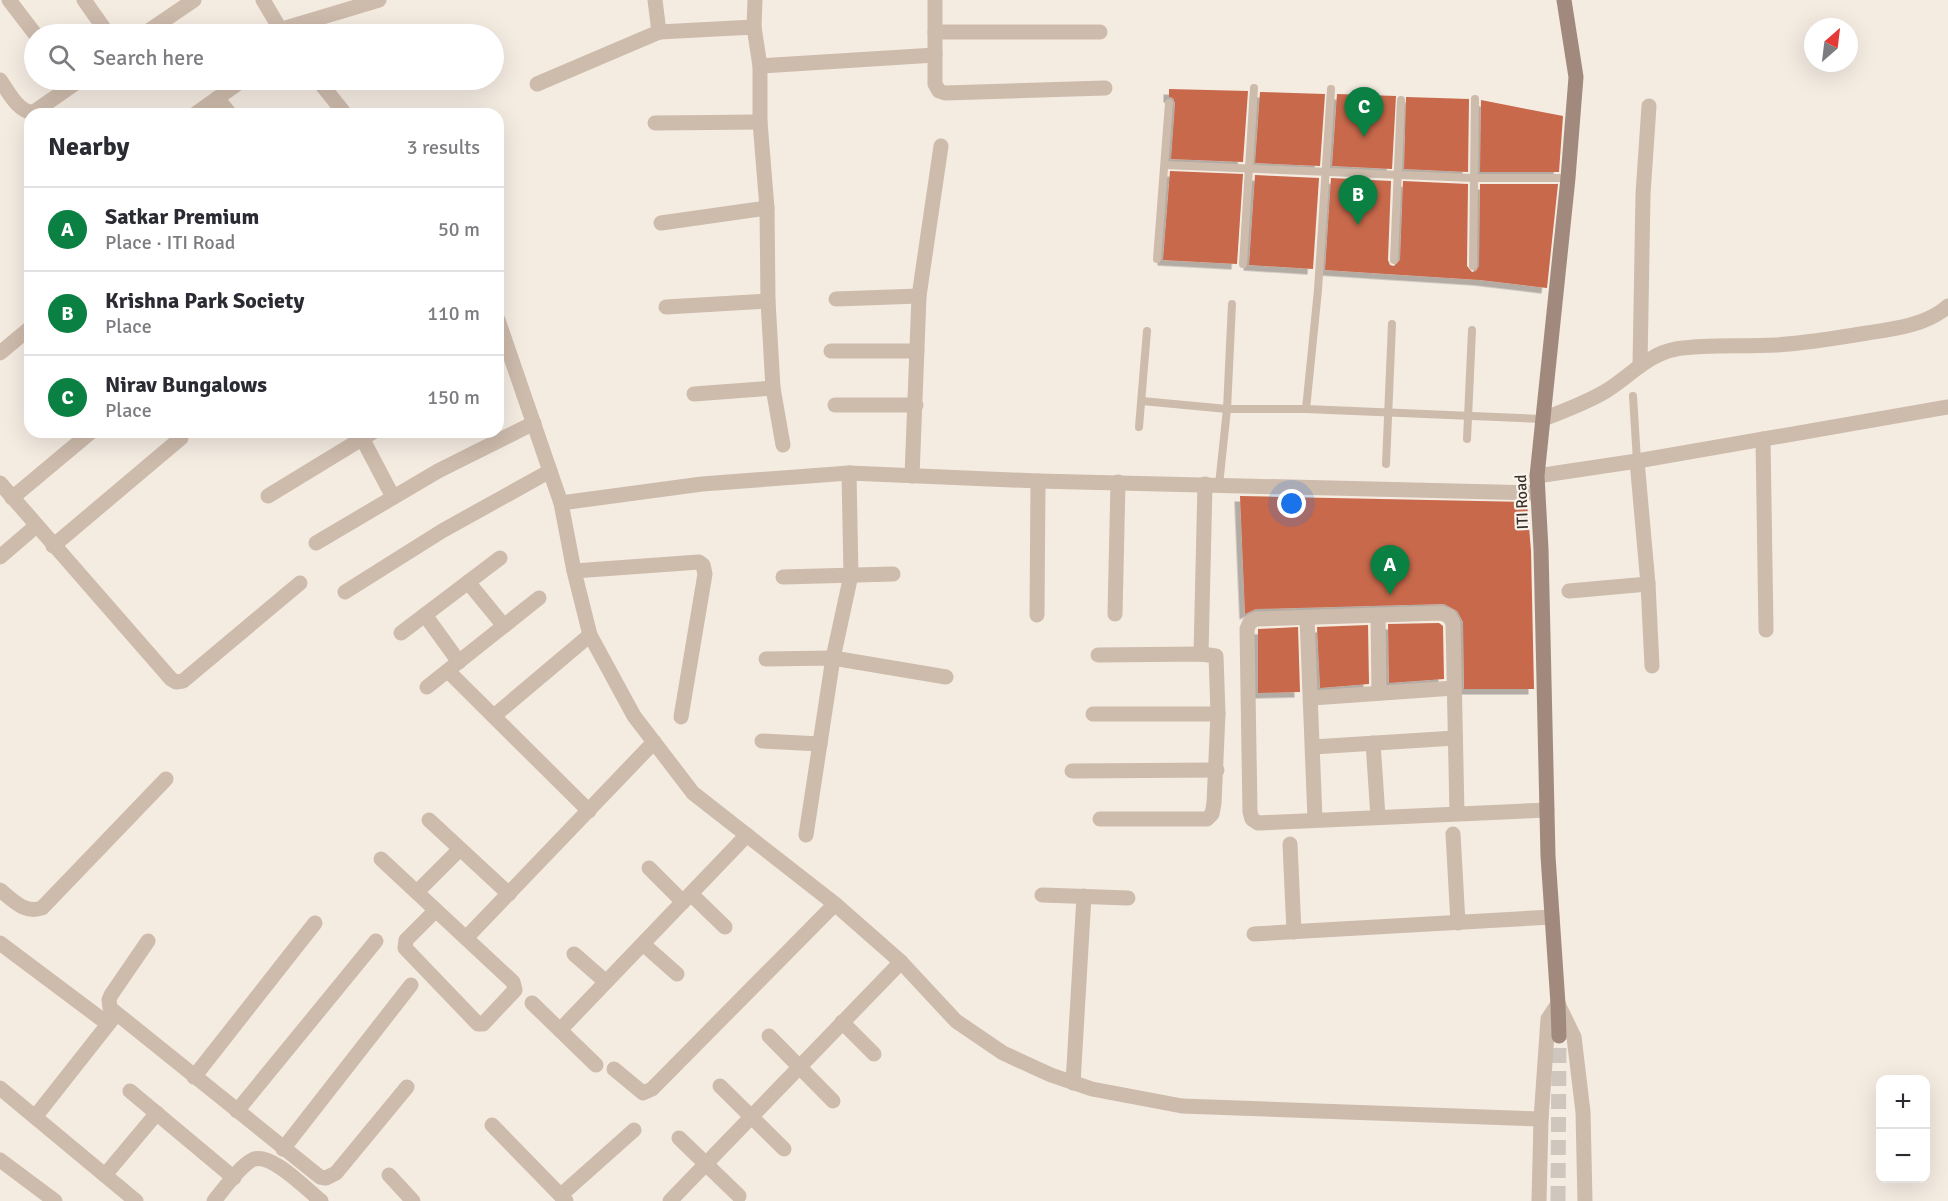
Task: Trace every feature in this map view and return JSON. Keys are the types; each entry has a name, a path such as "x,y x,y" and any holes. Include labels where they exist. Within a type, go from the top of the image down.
{"main road":[{"name":"ITI Road","path":"1559,1036 1547,810 1541,549 1537,476 1568,178 1576,77 1564,0"}],"street":[{"path":"9,0 27,24"},
{"path":"84,0 101,24"},
{"path":"159,24 194,0"},
{"path":"263,0 276,24"},
{"path":"300,24 344,5 380,0"},
{"path":"656,0 659,32"},
{"path":"755,0 754,27 760,66 760,122 767,208 768,301 773,388 783,445"},
{"path":"935,0 935,84 939,91 945,93 1105,88"},
{"path":"537,84 659,32 754,27"},
{"path":"935,32 1100,32"},
{"path":"760,66 935,55"},
{"path":"0,80 24,110"},
{"path":"39,108 62,90"},
{"path":"203,108 229,90"},
{"path":"326,90 340,108"},
{"path":"217,98 225,108"},
{"path":"1640,366 1643,194 1649,106"},
{"path":"655,123 760,122"},
{"path":"912,476 919,296 940,146"},
{"path":"661,223 767,208"},
{"path":"836,299 919,296"},
{"path":"666,307 768,301"},
{"path":"1543,419 1591,400 1658,355 1676,349 1812,342 1883,331 1921,322 1948,306"},
{"path":"0,353 24,333"},
{"path":"831,351 917,351"},
{"path":"504,354 534,423 561,503 574,572 590,635 634,716 693,793 835,904 901,962 956,1021 1003,1053 1051,1075 1092,1089 1182,1106 1541,1119"},
{"path":"694,394 773,388"},
{"path":"834,405 916,405"},
{"path":"1537,476 1948,407"},
{"path":"316,543 438,471 534,423"},
{"path":"12,498 84,438"},
{"path":"53,546 181,438"},
{"path":"268,496 363,438"},
{"path":"369,438 393,497"},
{"path":"1762,439 1766,630"},
{"path":"1637,461 1648,584 1652,666"},
{"path":"345,592 442,531 550,471"},
{"path":"806,835 833,658 851,575 849,473"},
{"path":"561,503 702,484 849,473 1038,481 1537,493"},
{"path":"1037,615 1038,481"},
{"path":"1115,614 1118,482"},
{"path":"0,483 53,546 176,682 183,681 300,583"},
{"path":"1201,654 1212,485"},
{"path":"0,557 36,526"},
{"path":"401,633 500,558"},
{"path":"574,572 699,562 703,565 705,574 681,717"},
{"path":"783,577 893,574"},
{"path":"468,582 504,626"},
{"path":"1569,591 1648,584"},
{"path":"427,687 539,598"},
{"path":"1457,814 1453,623 1449,616 1441,614 1378,615 1256,619 1250,622 1247,629 1250,812 1252,819 1258,823 1547,810"},
{"path":"425,615 454,666 494,716 588,811"},
{"path":"1378,615 1379,692"},
{"path":"1307,618 1312,698 1315,819"},
{"path":"494,716 590,635"},
{"path":"1098,655 1201,654 1216,656 1218,714 1217,770 1212,814 1207,819 1100,819"},
{"path":"766,659 833,658 946,677"},
{"path":"1312,698 1454,688"},
{"path":"1093,714 1218,714"},
{"path":"1313,747 1455,738"},
{"path":"762,741 820,744"},
{"path":"466,938 654,742"},
{"path":"1373,743 1378,817"},
{"path":"1072,771 1217,770"},
{"path":"0,890 20,907 35,910 42,908 166,779"},
{"path":"429,820 509,894"},
{"path":"1453,834 1458,923"},
{"path":"560,1030 747,835"},
{"path":"1290,844 1294,932"},
{"path":"417,892 460,849"},
{"path":"381,859 417,892 466,938 515,986 516,990 483,1024 478,1024 405,948 406,940 436,910"},
{"path":"649,868 725,927"},
{"path":"1042,895 1128,898"},
{"path":"1073,1083 1084,896"},
{"path":"614,1069 643,1093 652,1089 835,904"},
{"path":"1254,934 1552,917"},
{"path":"194,1077 315,923"},
{"path":"35,1117 112,1019 109,1000 148,941"},
{"path":"237,1111 376,941"},
{"path":"0,943 194,1077 320,1177 331,1177 336,1173 406,1087"},
{"path":"643,944 677,974"},
{"path":"574,954 606,982"},
{"path":"670,1201 901,962"},
{"path":"283,1149 411,985"},
{"path":"532,1003 596,1065"},
{"path":"1539,1201 1541,1119 1548,1019 1558,1004"},
{"path":"1558,1004 1574,1037 1583,1112 1585,1201"},
{"path":"842,1022 874,1054"},
{"path":"769,1036 833,1101"},
{"path":"720,1086 784,1149"},
{"path":"0,1088 136,1201"},
{"path":"130,1091 234,1178"},
{"path":"105,1175 157,1113"},
{"path":"492,1125 563,1198 634,1130"},
{"path":"679,1137 739,1196"},
{"path":"214,1201 254,1158 261,1157 269,1159 321,1201"},
{"path":"0,1160 55,1201"},
{"path":"388,1175 412,1201"}],"lane":[{"path":"1243,264 1254,88"},
{"path":"1306,409 1318,290 1331,89"},
{"path":"1473,266 1475,99"},
{"path":"1394,260 1401,100"},
{"path":"1157,259 1169,103"},
{"path":"1165,165 1473,178 1568,178"},
{"path":"1212,485 1227,409 1232,304"},
{"path":"1386,464 1392,324"},
{"path":"1467,439 1472,330"},
{"path":"1139,427 1147,331"},
{"path":"1634,396 1637,461"},
{"path":"1142,401 1227,409 1306,409 1543,419"}],"building":[{"path":"1169,89 1248,91 1243,162 1171,159 1175,103 1173,98 1169,97"},
{"path":"1260,92 1325,94 1320,166 1255,163"},
{"path":"1337,94 1396,96 1392,169 1332,166"},
{"path":"1406,97 1469,99 1468,172 1404,169"},
{"path":"1481,100 1563,116 1559,172 1480,172"},
{"path":"1170,171 1243,174 1237,264 1163,260"},
{"path":"1255,175 1319,178 1313,269 1249,265"},
{"path":"1331,178 1391,181 1388,260 1390,265 1394,266 1400,260 1403,181 1468,184 1467,266 1472,272 1476,271 1479,266 1480,184 1558,184 1547,288 1480,280 1325,270"},
{"path":"1240,496 1527,502 1531,551 1534,689 1464,689 1463,622 1457,611 1444,604 1256,609 1245,614"},
{"path":"1439,623 1443,626 1444,679 1389,683 1388,624"},
{"path":"1368,625 1369,684 1320,688 1317,627"},
{"path":"1298,627 1300,692 1258,693 1258,629"}],"tunnel":[{"path":"1558,1201 1559,1036"}],"place":[{"name":"Nirav Bungalows","path":"1364,137"},
{"name":"Krishna Park Society","path":"1358,225"},
{"name":"Satkar Premium","path":"1390,595"}]}
